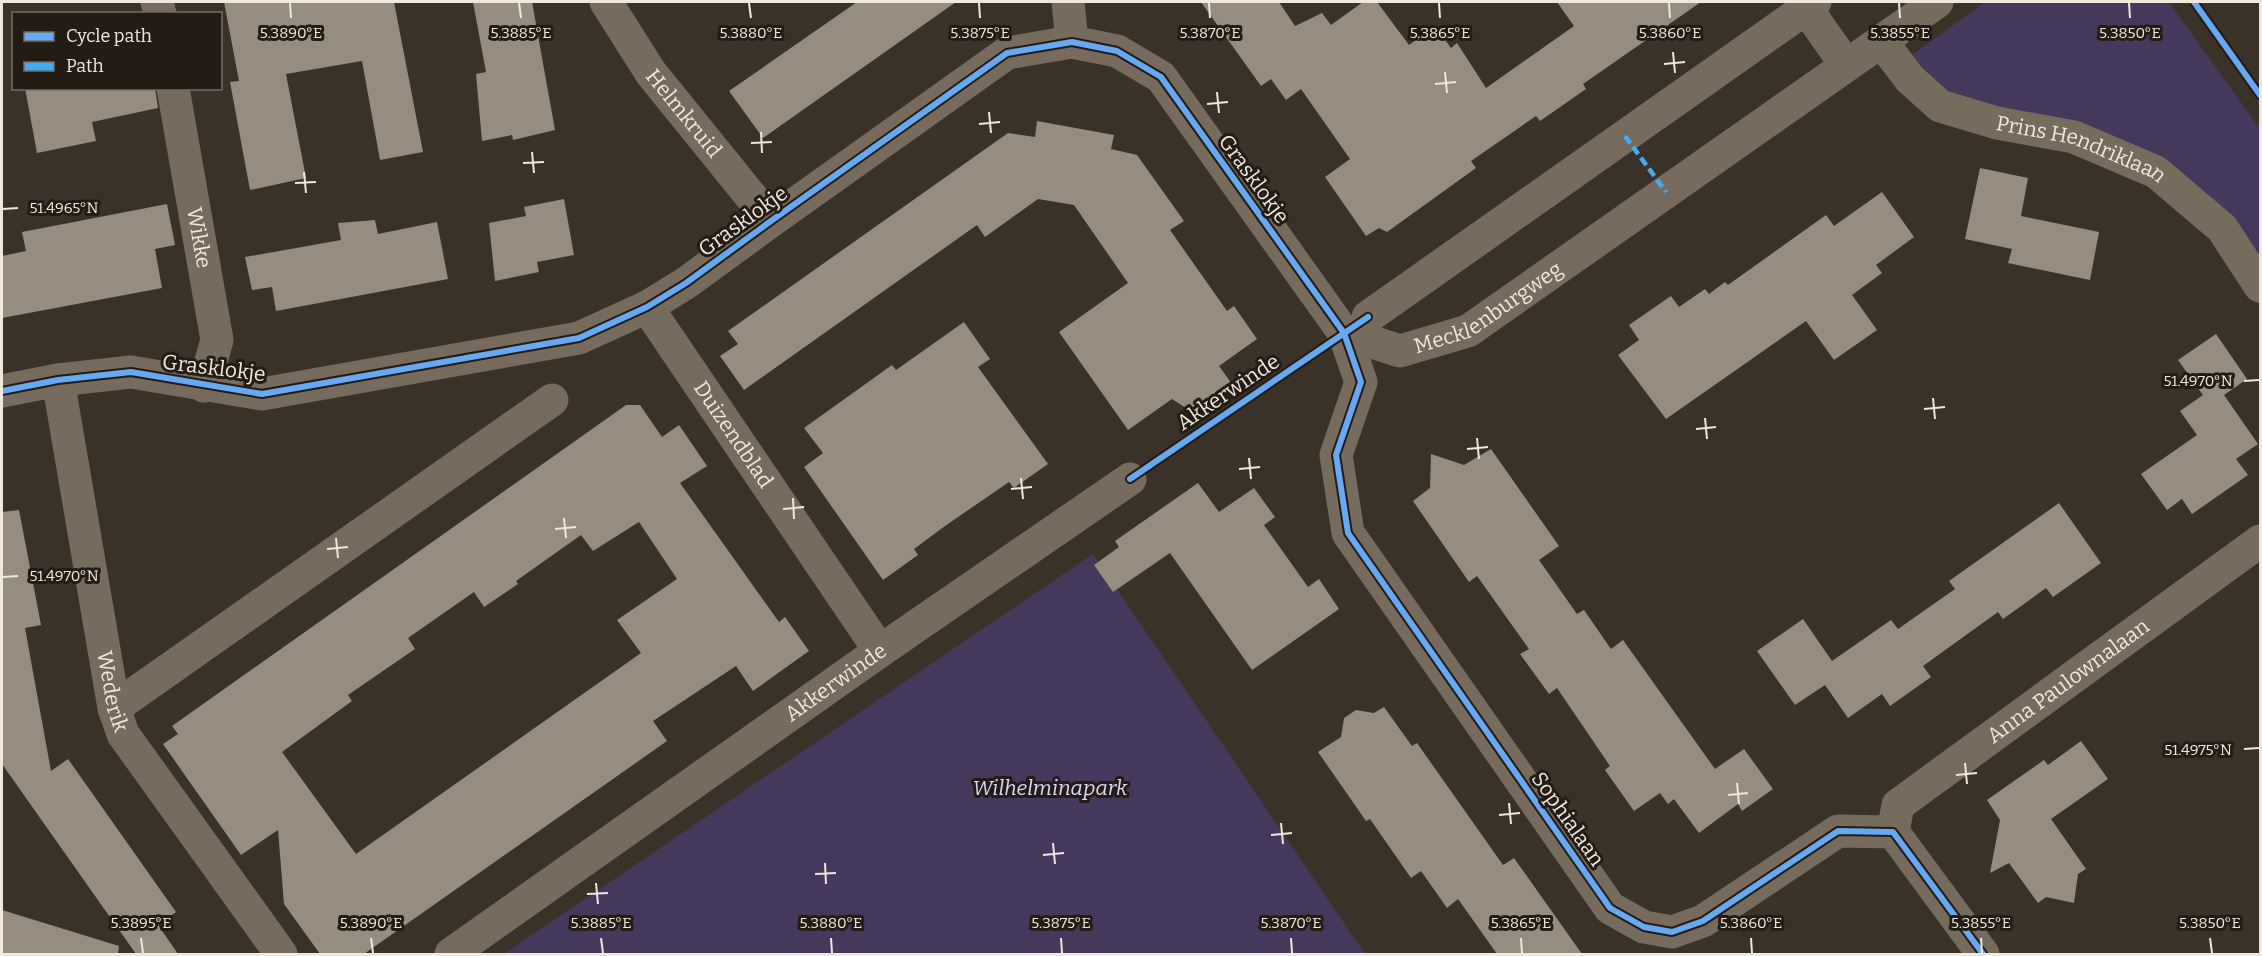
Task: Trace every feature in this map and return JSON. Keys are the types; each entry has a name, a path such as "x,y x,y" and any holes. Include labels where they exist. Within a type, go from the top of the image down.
{"street":[{"name":"Helmkruid","path":"606,2 651,73 771,220"},
{"path":"1068,2 1072,42"},
{"name":"Mecklenburgweg","path":"1356,325 1400,351 1468,331 1937,2"},
{"path":"1356,325 1811,5 1846,65"},
{"name":"Prins Hendriklaan","path":"1881,41 1910,79 1940,106 1996,123 2074,137 2156,172 2222,228 2260,286"},
{"name":"Grasklokje","path":"2,392 58,380 131,372 262,394 579,338 647,307 686,283 1007,53 1072,42 1117,51 1161,77 1356,325"},
{"name":"Wikke","path":"173,90 217,340 204,386"},
{"name":"Duizendblad","path":"647,307 880,651"},
{"name":"Sophialaan","path":"1356,325 1361,382 1336,455 1348,533 1610,908 1644,927 1671,932 1703,921 1838,831 1893,832"},
{"name":"Wederik","path":"58,380 114,708 123,734 281,954"},
{"path":"114,708 552,400"},
{"name":"Akkerwinde","path":"451,954 880,651 1130,479"},
{"name":"Anna Paulownalaan","path":"1893,832 1898,805 2260,540"},
{"path":"1893,832 1983,954"}],"green space":[{"path":"1985,2 2169,2 2260,129 2260,269 2176,175 1950,98 1912,55"},
{"name":"Wilhelminapark","path":"1093,554 1365,954 504,954"}],"building":[{"path":"224,2 394,2 423,152 380,160 362,61 286,74 306,178 250,190 230,82 239,81"},
{"path":"473,2 532,2 555,130 513,140 512,135 482,141 476,74 486,72"},
{"path":"857,2 956,2 763,138 729,91"},
{"path":"1201,2 1279,2 1295,26 1322,13 1331,25 1363,2 1377,2 1409,45 1435,26 1451,48 1457,43 1486,88 1574,26 1557,2 1701,2 1583,84 1586,89 1540,121 1536,116 1471,161 1476,168 1387,232 1379,228 1366,236 1325,177 1350,159 1301,89 1286,100 1271,79 1261,86"},
{"path":"25,90 155,90 158,108 92,122 96,141 37,153"},
{"path":"1037,121 1114,135 1111,149 1137,155 1184,221 1170,230 1227,311 1234,306 1257,339 1219,366 1232,384 1192,412 1172,399 1128,430 1059,332 1128,283 1074,205 1038,199 985,237 977,225 744,390 720,356 738,344 728,331 1008,133 1035,137"},
{"path":"1980,168 2028,178 2021,216 2099,232 2090,280 2008,263 2012,249 1965,239"},
{"path":"1882,192 1914,237 1876,265 1882,273 1852,295 1877,330 1834,360 1806,321 1666,419 1618,355 1639,340 1629,325 1671,296 1679,307 1705,289 1709,294 1725,282 1728,285 1826,215 1834,226"},
{"path":"564,199 574,255 537,262 539,272 495,281 489,223 526,216 524,207"},
{"path":"167,204 175,245 155,249 162,288 2,318 2,256 26,251 22,232"},
{"path":"375,220 378,234 437,222 448,279 276,311 272,287 252,290 245,257 341,240 338,223"},
{"path":"964,322 990,359 978,367 1048,464 1014,488 1009,482 945,526 914,549 918,555 883,580 804,467 823,453 804,428 892,365 896,370"},
{"path":"2216,334 2247,379 2224,395 2258,444 2236,459 2248,475 2192,514 2182,499 2167,510 2141,474 2197,435 2180,411 2203,395 2178,360"},
{"path":"626,405 640,405 662,437 679,425 707,466 680,483 779,622 785,617 809,651 753,691 736,666 653,721 667,741 364,954 320,954 284,904 278,830 241,855 163,744 178,734 172,726","holes":["639,522 677,579 617,620 641,653 356,854 282,752 352,701 348,695 415,649 408,638 474,592 484,607 518,584 516,581 581,535 593,551"]},
{"path":"1491,449 1559,546 1539,560 1577,614 1584,610 1611,649 1623,640 1715,769 1744,749 1773,789 1742,811 1738,804 1699,833 1674,799 1668,804 1660,793 1634,811 1605,770 1610,766 1557,688 1549,694 1520,654 1529,649 1477,576 1469,582 1413,501 1430,488 1431,454 1464,465"},
{"path":"1198,483 1219,512 1254,488 1275,517 1264,525 1308,587 1319,579 1339,609 1252,670 1170,553 1113,592 1094,565 1119,547 1115,541"},
{"path":"2059,503 2101,563 2053,597 2046,588 2003,619 1998,612 1923,666 1931,677 1890,706 1882,694 1848,718 1825,685 1795,705 1757,651 1803,619 1832,661 1891,620 1898,629 1955,589 1949,581"},
{"path":"19,510 41,625 25,628 51,771 68,759 176,912 158,925 178,954 136,954 2,764 2,512"},
{"path":"1384,707 1412,746 1417,743 1503,865 1514,858 1582,954 1497,954 1458,899 1447,908 1421,871 1411,878 1370,819 1366,821 1318,752 1341,737 1344,718 1356,710 1374,713"},
{"path":"2081,741 2108,779 2051,819 2086,869 2078,874 2074,903 2046,897 2038,903 2009,863 1990,873 2000,820 1987,800 2044,760 2048,765"},
{"path":"2,910 119,946 118,954 2,954"}],"marked path":[{"path":"1625,136 1666,192"}],"cycle path":[{"path":"2194,2 2260,95"},
{"path":"2,391 58,380 131,372 262,394 579,338 647,307 686,283 1007,53 1072,42 1117,51 1161,77 1344,333 1361,382 1336,455 1348,533 1610,908 1644,927 1672,932 1703,921 1838,831 1893,832 1983,954"},
{"path":"1130,479 1368,317"}]}
